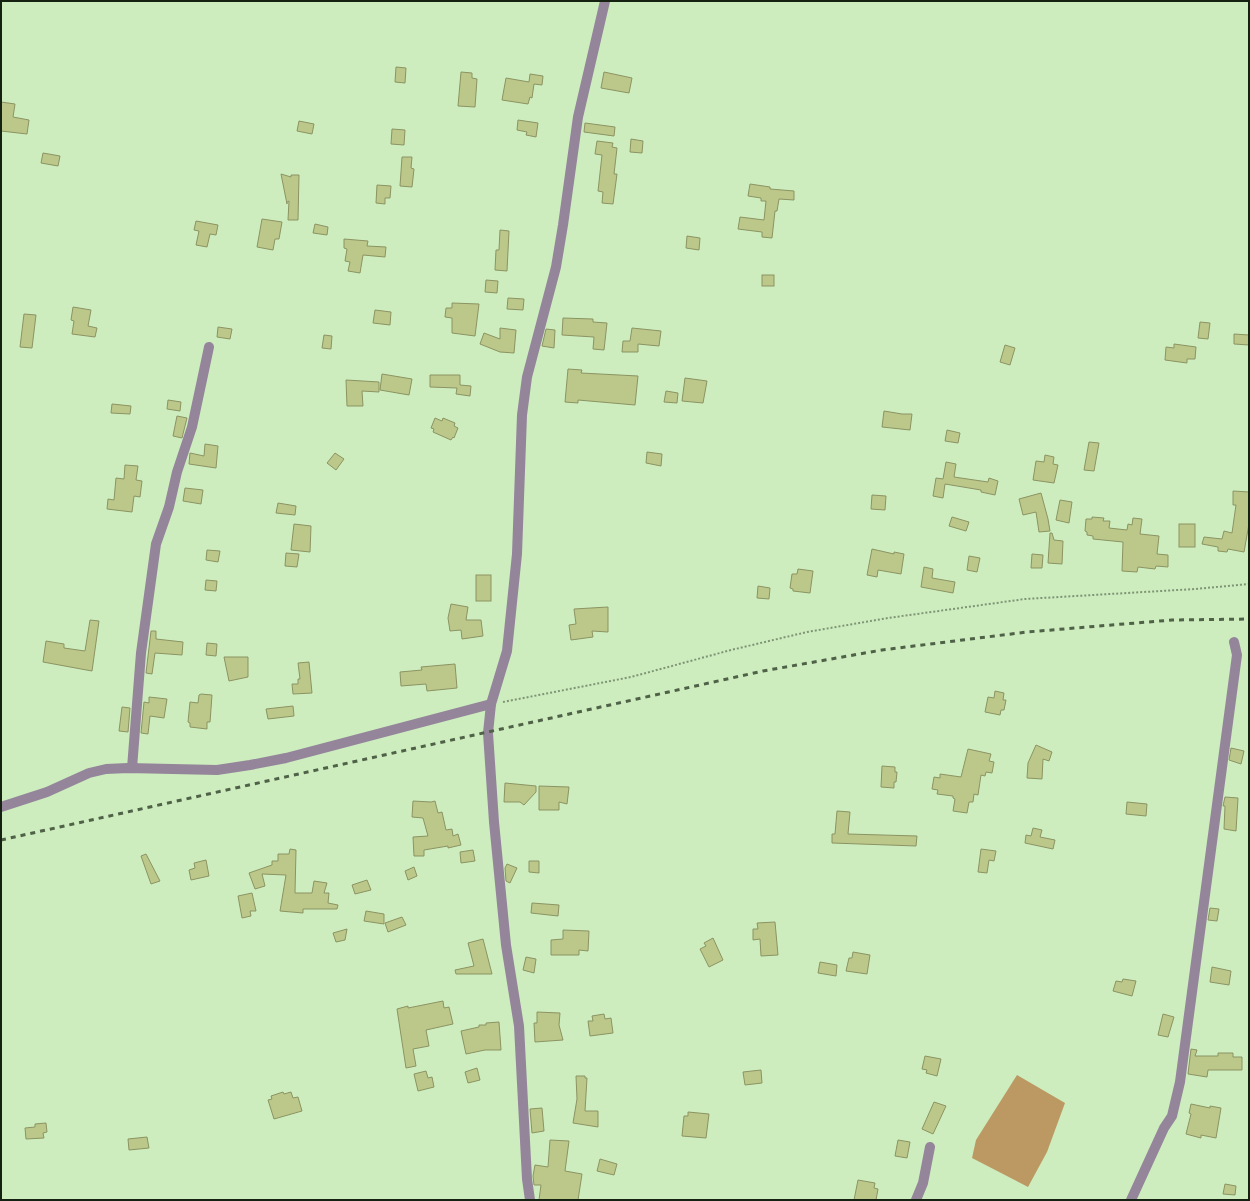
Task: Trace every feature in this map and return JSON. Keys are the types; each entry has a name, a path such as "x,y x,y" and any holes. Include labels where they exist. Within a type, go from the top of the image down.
{"street":[{"path":"530,1200 527,1179 519,1026 506,945 494,822 488,733 490,704 507,651 518,554 522,415 526,377 556,267 578,117 605,1"},
{"path":"132,768 141,653 156,544 169,507 177,472 192,427 209,347"},
{"path":"1131,1200 1164,1128 1172,1116 1180,1082 1238,655 1234,642"},
{"path":"1,807 47,792 89,774 106,769 132,768 217,770 250,765 286,758 490,704"},
{"path":"916,1200 923,1183 930,1147"}],"path":[{"path":"490,704 631,676 807,632 888,618 1026,599 1195,589 1249,584"}],"shaded area":[{"path":"1017,1075 1065,1103 1047,1152 1028,1187 972,1158 976,1140"}],"building":[{"path":"396,67 406,68 405,83 395,82"},
{"path":"461,72 472,73 472,78 477,79 475,107 458,106"},
{"path":"604,72 632,78 629,93 601,88"},
{"path":"530,74 543,76 542,85 534,84 532,98 530,97 528,104 502,100 506,78 529,82"},
{"path":"1,102 15,104 13,117 29,120 27,134 1,131"},
{"path":"518,120 538,123 536,137 526,135 527,132 517,130"},
{"path":"299,121 314,124 312,134 297,131"},
{"path":"585,123 615,127 614,136 584,132"},
{"path":"392,129 405,130 404,145 391,144"},
{"path":"631,139 643,141 642,153 630,152"},
{"path":"597,141 613,143 612,147 617,148 614,174 617,174 613,204 602,203 603,192 598,191 602,155 595,154"},
{"path":"43,153 60,156 58,166 41,163"},
{"path":"402,157 412,157 411,168 414,169 412,187 400,186"},
{"path":"281,174 291,177 291,175 299,175 298,220 288,220 289,201 287,204"},
{"path":"750,184 770,187 770,189 794,191 794,200 779,199 777,211 775,211 772,238 762,237 762,232 738,229 740,217 764,220 766,201 761,201 761,198 748,196"},
{"path":"377,185 391,186 390,198 385,198 385,204 376,203"},
{"path":"262,219 282,222 279,239 275,239 273,250 257,247"},
{"path":"196,221 218,225 216,235 210,234 207,247 196,245 199,231 194,230"},
{"path":"315,224 328,227 327,235 313,233"},
{"path":"500,230 509,231 507,271 495,270 496,250 499,250"},
{"path":"687,236 700,238 699,250 686,248"},
{"path":"344,239 368,241 367,246 386,247 385,257 363,255 360,273 348,271 350,262 345,261 347,249 344,248"},
{"path":"762,275 774,275 774,286 762,286"},
{"path":"486,280 498,281 497,293 485,292"},
{"path":"508,298 524,299 523,310 507,309"},
{"path":"452,303 479,304 475,336 452,333 452,318 445,317 446,308 452,308"},
{"path":"73,307 91,310 88,326 97,328 95,337 72,334 74,321 71,320"},
{"path":"375,310 391,312 390,325 373,323"},
{"path":"24,314 36,315 32,348 20,347"},
{"path":"563,318 593,319 593,322 607,323 604,350 593,349 594,337 562,335"},
{"path":"1200,322 1210,323 1208,339 1198,338"},
{"path":"218,327 232,329 230,339 217,337"},
{"path":"500,328 516,330 514,353 500,352 480,344 484,333 500,339"},
{"path":"632,328 661,331 659,346 638,344 638,352 622,352 623,341 630,341"},
{"path":"546,329 555,330 554,348 542,346"},
{"path":"1234,334 1249,335 1249,345 1234,344"},
{"path":"324,335 332,336 331,349 322,348"},
{"path":"1174,344 1196,347 1195,359 1187,359 1187,363 1165,360 1166,347 1174,348"},
{"path":"1005,345 1015,348 1010,365 1000,362"},
{"path":"568,369 582,370 581,373 638,376 635,405 578,400 578,403 565,402"},
{"path":"382,374 412,379 409,395 380,390"},
{"path":"430,375 460,375 460,385 471,386 470,396 456,394 457,388 430,387"},
{"path":"685,378 707,381 703,403 682,401"},
{"path":"346,380 379,382 379,392 362,391 363,406 347,406"},
{"path":"666,391 678,393 677,403 664,402"},
{"path":"168,400 181,402 180,411 167,409"},
{"path":"112,404 131,406 130,414 111,413"},
{"path":"884,411 912,414 910,430 882,427"},
{"path":"177,416 187,418 182,438 173,436"},
{"path":"435,418 442,421 443,418 455,423 454,426 458,428 454,438 453,437 451,440 433,432 434,429 431,428"},
{"path":"947,430 960,433 958,443 945,441"},
{"path":"1089,442 1099,443 1094,471 1084,470"},
{"path":"205,444 218,446 216,468 189,464 190,453 204,456"},
{"path":"647,452 662,454 661,466 646,463"},
{"path":"335,453 344,459 336,470 327,463"},
{"path":"1045,455 1054,457 1053,464 1058,465 1054,483 1033,480 1036,461 1044,462"},
{"path":"946,462 956,464 954,477 988,482 989,478 998,481 995,495 981,492 981,490 945,484 943,498 933,496 936,478 943,479"},
{"path":"125,465 138,466 136,480 142,481 140,497 134,496 132,512 107,509 108,499 114,500 116,478 124,479"},
{"path":"185,488 203,490 201,504 183,501"},
{"path":"1233,491 1249,492 1249,524 1244,552 1228,549 1227,552 1218,551 1218,547 1202,544 1204,537 1222,539 1224,531 1232,533 1236,505 1233,505"},
{"path":"1041,493 1050,531 1039,532 1036,512 1023,515 1019,499"},
{"path":"872,495 886,496 885,510 871,509"},
{"path":"1060,500 1072,502 1069,523 1056,520"},
{"path":"278,503 296,506 295,515 276,513"},
{"path":"952,517 969,522 966,531 949,526"},
{"path":"1092,517 1104,518 1103,521 1110,521 1109,528 1127,530 1128,524 1132,525 1133,518 1142,519 1140,534 1159,536 1157,554 1168,555 1168,567 1156,566 1155,569 1138,567 1137,572 1122,571 1123,542 1093,539 1093,536 1087,535 1087,532 1085,531 1086,519 1092,519"},
{"path":"294,524 311,526 310,552 291,550"},
{"path":"1179,524 1195,524 1195,547 1179,547"},
{"path":"1050,533 1052,533 1054,540 1063,541 1062,564 1048,563"},
{"path":"872,549 894,554 894,552 904,554 901,574 878,570 877,577 867,575"},
{"path":"207,550 220,551 218,562 206,560"},
{"path":"286,553 299,554 297,567 285,566"},
{"path":"1032,554 1043,555 1042,568 1031,568"},
{"path":"969,556 980,558 977,572 967,570"},
{"path":"924,567 933,569 932,578 955,582 953,593 921,587"},
{"path":"798,569 813,571 810,593 793,591 793,589 790,588 792,574 797,574"},
{"path":"476,575 491,575 491,601 476,601"},
{"path":"206,580 217,581 216,591 205,590"},
{"path":"758,586 770,588 769,599 757,598"},
{"path":"451,604 468,607 466,620 481,620 483,636 462,639 461,630 450,631 448,618"},
{"path":"608,607 608,632 592,631 593,637 571,640 569,625 576,624 574,609"},
{"path":"90,620 99,621 92,671 43,662 46,641 64,644 64,648 85,651"},
{"path":"151,631 156,631 156,639 183,642 182,655 155,653 152,674 146,673"},
{"path":"207,643 217,644 216,656 206,655"},
{"path":"224,657 248,657 248,677 229,681"},
{"path":"309,662 312,693 293,694 292,684 298,684 298,679 300,679 298,663"},
{"path":"455,664 457,688 427,691 426,684 401,686 400,672 422,670 421,667"},
{"path":"995,691 1004,693 1003,700 1006,700 1004,710 1001,710 1000,715 985,712 988,697 994,698"},
{"path":"199,695 212,695 210,722 207,722 207,729 190,727 190,723 188,722 190,702 198,703"},
{"path":"149,697 167,699 164,718 150,716 148,734 141,733 144,702 149,703"},
{"path":"293,706 294,716 268,719 266,709"},
{"path":"122,707 130,708 128,732 119,731"},
{"path":"1036,745 1052,752 1049,761 1043,759 1042,779 1027,778 1028,763"},
{"path":"1231,748 1244,751 1241,764 1229,760"},
{"path":"968,749 991,754 989,761 994,762 992,773 986,772 985,776 981,775 978,795 974,794 973,802 969,802 967,813 953,811 955,799 953,796 937,794 938,790 932,789 934,777 940,778 940,774 961,777"},
{"path":"882,766 895,767 895,772 897,772 894,788 881,787"},
{"path":"505,783 536,786 536,792 524,805 520,802 504,802"},
{"path":"539,786 569,787 567,804 559,802 559,810 539,810"},
{"path":"1225,797 1238,798 1236,831 1224,829 1225,806 1223,806"},
{"path":"413,801 435,801 438,813 442,812 446,830 452,829 453,836 458,834 461,845 448,848 448,846 424,850 424,856 414,856 413,837 428,836 423,818 412,817"},
{"path":"1127,802 1147,804 1146,816 1126,814"},
{"path":"837,811 850,812 848,834 917,836 916,846 832,843 832,834 835,834"},
{"path":"1033,828 1042,830 1040,837 1055,840 1053,849 1025,843 1026,835 1031,836"},
{"path":"290,849 296,850 295,893 312,893 314,881 327,883 324,893 329,893 328,903 338,905 337,909 303,909 303,913 280,911 286,875 262,874 265,886 255,889 249,873 272,865 272,861 278,861 278,854 289,854"},
{"path":"981,849 996,851 994,861 989,860 987,873 978,872"},
{"path":"473,850 475,861 461,863 460,852"},
{"path":"146,854 160,881 151,884 141,856"},
{"path":"206,860 209,876 191,880 189,870 195,868 194,863"},
{"path":"529,861 539,861 539,873 529,872"},
{"path":"507,864 517,868 510,883 506,881 505,868"},
{"path":"414,867 417,876 408,880 405,871"},
{"path":"367,880 371,890 355,894 352,885"},
{"path":"252,893 256,911 250,911 251,916 242,918 238,896"},
{"path":"532,903 559,905 558,916 531,913"},
{"path":"1210,908 1219,909 1217,921 1208,920"},
{"path":"366,911 384,914 384,924 364,921"},
{"path":"402,917 406,925 388,932 385,923"},
{"path":"775,922 778,955 761,956 760,939 753,940 753,929 758,929 757,923"},
{"path":"347,929 345,940 336,942 333,933"},
{"path":"563,930 589,931 588,951 579,950 579,955 551,955 551,940 563,939"},
{"path":"713,938 723,960 709,967 700,949 706,946 704,943"},
{"path":"483,939 492,974 456,974 455,970 474,966 468,943"},
{"path":"853,952 870,955 867,974 846,971 849,958 852,958"},
{"path":"526,957 536,959 534,973 523,970"},
{"path":"820,962 837,965 836,976 818,973"},
{"path":"1212,967 1231,971 1229,985 1210,982"},
{"path":"1123,979 1136,981 1132,996 1113,991 1116,981 1122,982"},
{"path":"443,1001 444,1008 449,1007 453,1024 426,1030 429,1046 413,1049 416,1066 406,1068 397,1009"},
{"path":"537,1012 560,1013 559,1025 563,1040 535,1042 534,1023 537,1023"},
{"path":"604,1014 605,1019 611,1018 613,1033 590,1036 588,1021 593,1021 592,1016"},
{"path":"1163,1014 1174,1017 1168,1037 1158,1035"},
{"path":"499,1022 501,1050 485,1050 466,1054 461,1031 479,1027 479,1025 486,1025 486,1023"},
{"path":"1191,1049 1197,1050 1195,1056 1218,1056 1218,1053 1233,1053 1233,1057 1242,1057 1242,1070 1208,1070 1207,1077 1188,1074"},
{"path":"925,1056 941,1059 937,1076 926,1073 927,1070 922,1069"},
{"path":"477,1068 480,1080 468,1083 465,1072"},
{"path":"761,1070 762,1083 745,1085 743,1072"},
{"path":"426,1071 428,1078 432,1077 434,1087 418,1091 414,1074"},
{"path":"576,1076 585,1076 585,1078 587,1078 585,1111 598,1111 598,1127 573,1123 577,1099"},
{"path":"283,1092 284,1094 291,1092 293,1098 298,1097 302,1111 274,1119 268,1100 272,1099 271,1096"},
{"path":"934,1102 946,1106 933,1134 922,1129"},
{"path":"1191,1104 1210,1108 1210,1106 1221,1108 1216,1138 1201,1135 1201,1138 1186,1134 1191,1114 1189,1113"},
{"path":"542,1108 544,1131 532,1133 530,1109"},
{"path":"688,1112 709,1114 706,1138 682,1136 684,1116 688,1116"},
{"path":"46,1123 47,1132 43,1133 44,1138 26,1139 25,1128 35,1127 35,1124"},
{"path":"147,1137 149,1148 129,1150 128,1139"},
{"path":"550,1140 569,1141 565,1171 582,1174 578,1200 539,1200 541,1185 534,1185 533,1176 535,1165 548,1167"},
{"path":"898,1140 910,1142 907,1158 895,1156"},
{"path":"600,1159 617,1164 614,1175 597,1171"},
{"path":"858,1180 875,1183 874,1188 878,1189 876,1200 854,1200"},
{"path":"1225,1184 1236,1186 1235,1195 1223,1194"}],"railway":[{"path":"1,840 763,671 882,650 1027,632 1172,620 1249,619"}]}
